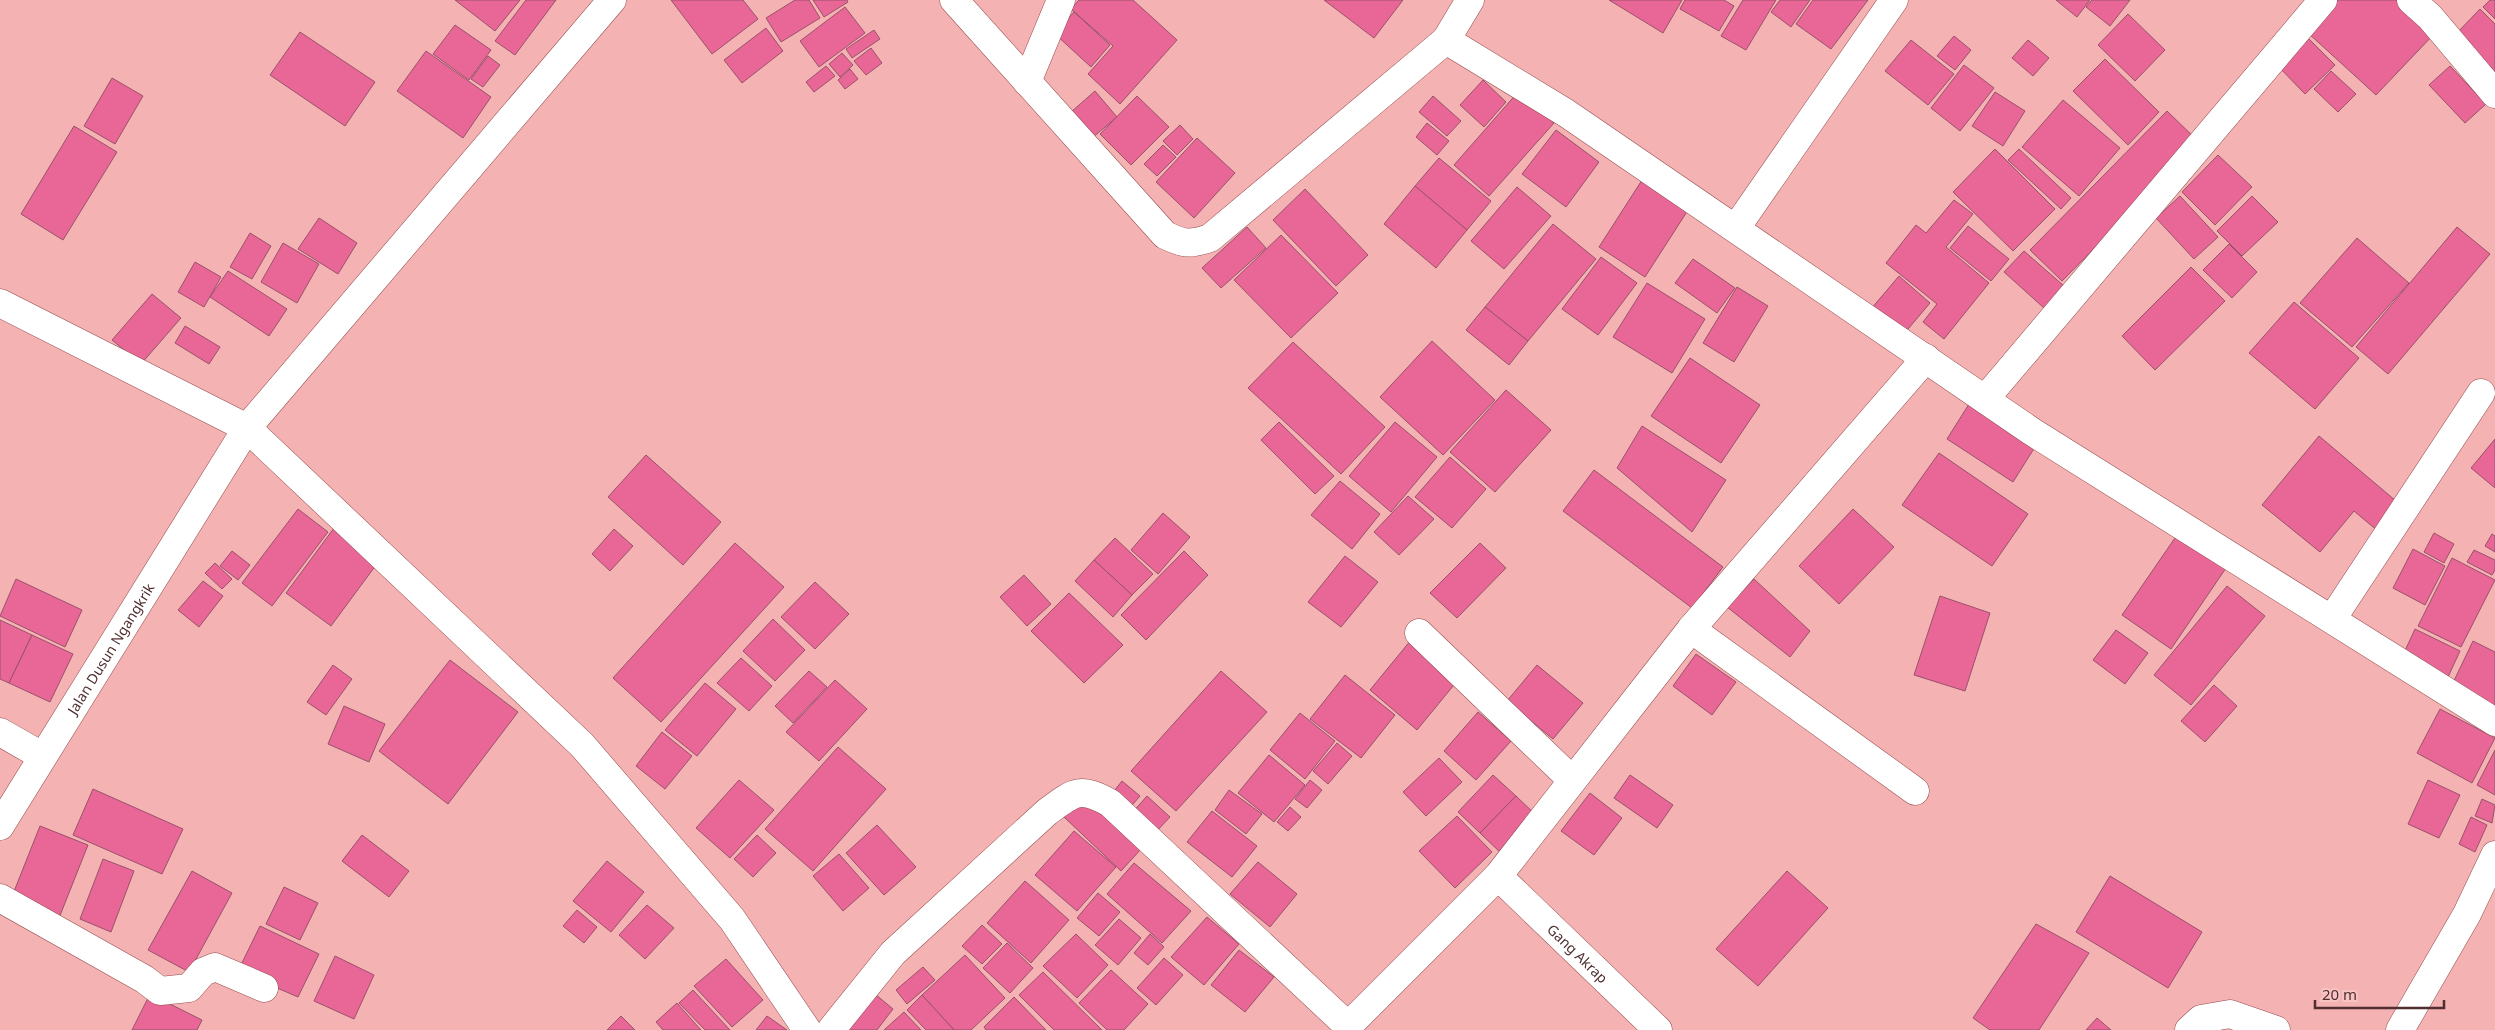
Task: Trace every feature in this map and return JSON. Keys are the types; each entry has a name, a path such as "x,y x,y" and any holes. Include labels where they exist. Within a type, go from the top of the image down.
{"street":[{"name":"Jalan Dusun Ngangkrik","path":"0,826 247,428 612,0"},
{"path":"954,0 1165,235 1181,243 1193,244 1210,238 1446,40 1470,0"},
{"path":"1027,82 1061,0"},
{"path":"1736,228 1894,0"},
{"path":"1985,399 2322,0"},
{"path":"2410,0 2430,17 2495,94"},
{"path":"1446,40 1566,113 2031,431 2495,722"},
{"path":"0,303 247,428 582,745 732,919 807,1030"},
{"path":"831,1030 899,947 1047,812 1067,797 1080,792 1092,793 1110,803 1346,1028 1498,876 1691,629 1926,358"},
{"path":"2332,619 2481,393"},
{"path":"1691,629 1915,791"},
{"path":"1420,633 1572,780"},
{"path":"0,732 42,756"},
{"path":"2400,1030 2467,914 2495,855"},
{"name":"Gang Akrap","path":"1498,876 1658,1030"},
{"path":"0,898 144,979 160,991 189,988 203,972 215,967 264,988"},
{"path":"2189,1030 2201,1019 2230,1014 2276,1030"}],"building":[{"path":"455,0 520,0 495,31"},
{"path":"526,0 556,0 515,55 495,41"},
{"path":"671,0 743,0 758,19 712,54"},
{"path":"795,0 809,0 820,18 781,42 766,18"},
{"path":"813,0 847,0 848,2 824,17"},
{"path":"1079,0 1133,0 1177,40 1120,104 1088,74 1113,46 1071,9"},
{"path":"1324,0 1403,0 1374,38"},
{"path":"1609,0 1682,0 1663,33"},
{"path":"1685,0 1724,0 1734,6 1719,31 1680,9"},
{"path":"1743,0 1776,0 1746,50 1721,36"},
{"path":"1780,0 1810,0 1791,27 1771,12"},
{"path":"1813,0 1868,0 1831,49 1796,24"},
{"path":"2056,0 2090,0 2077,17"},
{"path":"2092,0 2130,0 2110,26 2086,7"},
{"path":"2336,0 2399,0 2435,33 2376,95 2307,32"},
{"path":"2490,0 2495,0 2495,19 2483,7"},
{"path":"845,7 865,33 819,67 800,41"},
{"path":"2480,9 2495,24 2495,74 2455,35"},
{"path":"1074,12 1110,45 1091,67 1055,34"},
{"path":"2128,14 2165,50 2135,81 2098,45"},
{"path":"455,25 491,50 469,80 433,54"},
{"path":"766,28 783,51 742,83 724,60"},
{"path":"874,30 880,39 852,58 846,49"},
{"path":"300,32 375,82 345,126 270,75"},
{"path":"2305,35 2335,65 2305,94 2275,63"},
{"path":"1954,36 1971,50 1955,70 1937,56"},
{"path":"1911,40 1954,74 1928,105 1885,71"},
{"path":"2028,40 2049,58 2033,76 2012,58"},
{"path":"871,48 882,63 866,75 854,61"},
{"path":"426,51 491,97 463,138 397,91"},
{"path":"842,53 853,65 840,77 829,64"},
{"path":"488,56 500,65 483,87 471,79"},
{"path":"2105,59 2159,112 2128,145 2073,91"},
{"path":"1964,65 1994,88 1960,131 1931,108"},
{"path":"826,66 835,76 814,92 806,82"},
{"path":"2450,66 2486,104 2465,123 2429,85"},
{"path":"850,69 858,79 845,89 838,80"},
{"path":"2331,71 2356,94 2338,112 2314,89"},
{"path":"112,78 143,96 115,144 84,126"},
{"path":"1483,80 1506,102 1484,127 1460,105"},
{"path":"1095,91 1117,117 1092,138 1070,113"},
{"path":"1518,92 1554,123 1489,196 1454,165"},
{"path":"1995,92 2025,111 2003,146 1972,126"},
{"path":"1137,96 1169,127 1131,165 1100,134"},
{"path":"1433,96 1461,121 1447,136 1419,112"},
{"path":"2063,100 2120,148 2079,196 2022,147"},
{"path":"2167,111 2199,142 2062,281 2030,250"},
{"path":"1427,123 1449,141 1437,155 1416,137"},
{"path":"1180,125 1193,139 1177,155 1163,141"},
{"path":"74,126 117,152 63,240 21,214"},
{"path":"1556,130 1599,162 1566,207 1522,174"},
{"path":"1197,138 1235,173 1194,218 1156,182"},
{"path":"1163,145 1176,157 1157,176 1144,164"},
{"path":"1995,149 2055,209 2013,251 1953,192"},
{"path":"2019,149 2071,198 2061,209 2008,160"},
{"path":"2218,155 2252,187 2215,225 2182,192"},
{"path":"1439,158 1491,201 1467,230 1415,186"},
{"path":"1644,177 1690,207 1645,277 1599,247"},
{"path":"1415,186 1467,230 1436,268 1384,224"},
{"path":"1517,187 1551,216 1504,269 1471,241"},
{"path":"1305,189 1368,255 1336,286 1273,220"},
{"path":"2180,196 2218,237 2194,259 2156,218"},
{"path":"2252,196 2278,222 2242,256 2217,231"},
{"path":"1954,200 1973,214 1946,247 1989,283 1944,339 1923,322 1937,304 1886,263 1916,225 1926,233"},
{"path":"319,218 357,243 338,274 298,249"},
{"path":"1553,224 1596,259 1528,341 1485,307"},
{"path":"1968,226 2009,259 1991,281 1950,248"},
{"path":"1247,227 1266,248 1221,288 1202,268"},
{"path":"2457,227 2490,254 2388,374 2356,347"},
{"path":"250,233 271,246 252,279 230,267"},
{"path":"1281,235 1338,293 1291,338 1234,280"},
{"path":"2357,238 2409,283 2352,347 2300,303"},
{"path":"283,243 319,264 297,303 261,282"},
{"path":"2229,244 2257,272 2232,298 2203,270"},
{"path":"2024,251 2064,286 2044,308 2004,272"},
{"path":"1601,257 1637,283 1598,335 1562,309"},
{"path":"1693,259 1735,288 1717,313 1675,283"},
{"path":"195,262 221,277 204,307 178,292"},
{"path":"2191,267 2225,301 2155,370 2122,336"},
{"path":"228,271 287,309 269,336 210,297"},
{"path":"1899,276 1930,303 1903,335 1871,309"},
{"path":"1647,283 1705,319 1672,373 1613,337"},
{"path":"1737,287 1768,306 1734,362 1703,343"},
{"path":"152,294 181,318 141,364 112,340"},
{"path":"2294,302 2359,358 2315,409 2249,353"},
{"path":"1485,307 1528,341 1509,365 1466,330"},
{"path":"185,326 220,347 209,364 175,343"},
{"path":"1432,341 1495,400 1443,455 1380,397"},
{"path":"1293,342 1385,427 1341,474 1248,388"},
{"path":"1690,358 1760,405 1721,463 1651,416"},
{"path":"1506,390 1551,430 1495,492 1450,452"},
{"path":"1969,404 2035,447 2013,482 1947,439"},
{"path":"1279,422 1334,476 1315,494 1261,440"},
{"path":"1395,422 1437,457 1391,512 1349,476"},
{"path":"1642,426 1726,480 1692,532 1617,468"},
{"path":"2319,436 2402,506 2379,532 2354,511 2320,552 2262,505"},
{"path":"2495,439 2495,488 2471,468"},
{"path":"1939,453 2028,514 1992,566 1902,505"},
{"path":"646,455 721,522 683,565 608,497"},
{"path":"1450,457 1486,489 1452,528 1415,497"},
{"path":"1594,470 1723,567 1692,608 1563,511"},
{"path":"1340,481 1380,514 1352,549 1311,515"},
{"path":"1408,496 1434,519 1399,555 1374,532"},
{"path":"298,509 328,532 272,606 242,583"},
{"path":"1853,509 1894,547 1839,604 1799,566"},
{"path":"1163,513 1190,537 1158,574 1131,550"},
{"path":"334,528 379,561 331,626 286,593"},
{"path":"614,529 633,546 610,571 592,554"},
{"path":"2434,533 2454,544 2444,563 2424,552"},
{"path":"2492,534 2495,536 2495,552 2485,546"},
{"path":"2177,535 2226,568 2171,649 2122,615"},
{"path":"1115,538 1153,574 1132,595 1094,560"},
{"path":"735,543 784,587 661,722 613,678"},
{"path":"1480,543 1506,568 1457,618 1430,593"},
{"path":"2413,549 2445,566 2425,605 2393,588"},
{"path":"2474,550 2495,560 2495,570 2492,575 2467,562"},
{"path":"232,551 250,565 238,580 220,566"},
{"path":"1184,551 1208,575 1146,640 1121,615"},
{"path":"1345,556 1378,582 1341,627 1308,602"},
{"path":"2452,558 2495,580 2461,647 2418,626"},
{"path":"1094,560 1132,595 1113,617 1075,581"},
{"path":"215,563 232,579 222,589 205,573"},
{"path":"1024,575 1051,604 1027,626 1000,597"},
{"path":"16,579 82,610 65,647 0,616"},
{"path":"1754,579 1810,631 1790,657 1727,607"},
{"path":"203,581 223,596 199,627 178,610"},
{"path":"815,582 849,614 815,649 781,617"},
{"path":"2227,586 2265,616 2191,705 2154,675"},
{"path":"1069,593 1123,645 1084,683 1031,631"},
{"path":"1940,596 1990,613 1965,691 1914,675"},
{"path":"773,619 805,650 775,681 743,651"},
{"path":"0,620 32,635 9,683 0,679"},
{"path":"2415,629 2460,651 2448,677 2403,655"},
{"path":"2116,630 2148,653 2125,684 2093,660"},
{"path":"32,635 73,654 50,702 9,683"},
{"path":"1411,640 1458,680 1417,730 1370,690"},
{"path":"2473,641 2495,652 2495,708 2451,687"},
{"path":"1696,654 1736,682 1712,715 1673,686"},
{"path":"741,658 772,686 749,711 717,683"},
{"path":"450,660 518,712 448,804 379,751"},
{"path":"333,665 352,679 326,715 307,702"},
{"path":"1537,665 1583,703 1553,739 1507,701"},
{"path":"809,671 827,687 793,723 775,706"},
{"path":"1221,671 1267,712 1176,811 1131,771"},
{"path":"1345,675 1395,715 1361,758 1310,719"},
{"path":"835,680 867,709 819,761 786,732"},
{"path":"705,683 736,709 697,756 665,730"},
{"path":"2214,685 2237,706 2205,742 2181,721"},
{"path":"344,706 385,724 369,762 328,744"},
{"path":"2440,709 2495,738 2472,783 2417,753"},
{"path":"1478,712 1511,741 1476,780 1444,751"},
{"path":"1300,713 1335,741 1305,779 1270,750"},
{"path":"662,732 692,756 665,789 636,766"},
{"path":"1337,743 1352,756 1328,784 1313,771"},
{"path":"838,747 886,789 813,871 765,829"},
{"path":"2495,750 2495,795 2477,785"},
{"path":"1269,755 1305,785 1274,822 1238,793"},
{"path":"1439,758 1462,782 1426,816 1403,792"},
{"path":"1493,775 1516,796 1480,833 1458,812"},
{"path":"1630,775 1673,805 1657,828 1614,798"},
{"path":"739,780 774,810 730,858 696,828"},
{"path":"1310,780 1322,790 1307,808 1295,799"},
{"path":"2428,780 2460,795 2439,838 2408,824"},
{"path":"1122,781 1140,796 1128,810 1111,795"},
{"path":"93,789 183,829 162,874 73,835"},
{"path":"1229,790 1262,814 1246,834 1215,810"},
{"path":"1590,793 1622,818 1594,855 1561,831"},
{"path":"1085,795 1142,848 1121,871 1064,817"},
{"path":"1147,796 1170,817 1153,835 1131,814"},
{"path":"1516,796 1538,817 1503,855 1480,833"},
{"path":"2482,799 2495,805 2492,823 2475,816"},
{"path":"1290,807 1301,817 1288,831 1277,822"},
{"path":"1212,811 1257,846 1232,877 1187,842"},
{"path":"1457,816 1492,852 1455,888 1419,851"},
{"path":"2471,817 2487,825 2475,852 2459,844"},
{"path":"877,825 916,867 884,895 846,853"},
{"path":"40,826 88,845 59,918 11,899"},
{"path":"1074,831 1116,867 1077,911 1035,875"},
{"path":"362,835 409,871 389,897 342,861"},
{"path":"757,835 776,853 753,877 734,859"},
{"path":"839,854 869,888 843,911 813,876"},
{"path":"103,859 134,871 111,932 80,919"},
{"path":"607,861 644,892 611,932 573,901"},
{"path":"1258,862 1297,894 1270,927 1230,894"},
{"path":"1134,863 1191,911 1162,943 1107,894"},
{"path":"192,871 232,893 189,972 148,950"},
{"path":"1787,871 1828,908 1758,986 1716,949"},
{"path":"2110,876 2202,932 2168,988 2076,932"},
{"path":"1025,881 1069,920 1031,963 987,923"},
{"path":"284,887 318,903 300,940 266,924"},
{"path":"1098,893 1120,912 1099,936 1077,918"},
{"path":"647,905 674,928 645,959 619,935"},
{"path":"577,910 597,927 584,943 563,926"},
{"path":"1207,917 1239,944 1204,985 1171,957"},
{"path":"1119,919 1141,938 1118,965 1095,945"},
{"path":"2036,924 2089,953 2039,1030 1990,1030 1973,1018"},
{"path":"982,925 1002,944 982,964 962,946"},
{"path":"260,926 319,954 298,997 238,971"},
{"path":"1076,934 1108,965 1077,998 1043,966"},
{"path":"1150,934 1164,947 1148,965 1134,953"},
{"path":"1007,943 1033,968 1010,993 983,968"},
{"path":"1239,950 1274,977 1245,1012 1211,985"},
{"path":"965,955 1005,998 971,1030 954,1030 922,995"},
{"path":"335,956 374,975 354,1019 314,1001"},
{"path":"1164,958 1183,975 1156,1005 1137,988"},
{"path":"726,959 763,1000 732,1027 694,986"},
{"path":"923,967 935,980 907,1004 896,990"},
{"path":"1111,970 1148,1004 1124,1030 1107,1030 1079,1003"},
{"path":"1043,972 1102,1030 1054,1030 1019,995"},
{"path":"869,989 893,1009 877,1030 839,1030"},
{"path":"693,990 730,1030 705,1030 679,1003"},
{"path":"150,994 202,1020 197,1030 132,1030"},
{"path":"922,995 954,1030 926,1030 907,1010"},
{"path":"1014,997 1046,1030 986,1030 984,1027"},
{"path":"677,1003 701,1030 663,1030 656,1022"},
{"path":"904,1012 921,1030 884,1030"},
{"path":"621,1016 635,1030 607,1030"},
{"path":"767,1016 787,1030 756,1030"},
{"path":"2097,1018 2111,1030 2086,1030"}]}
